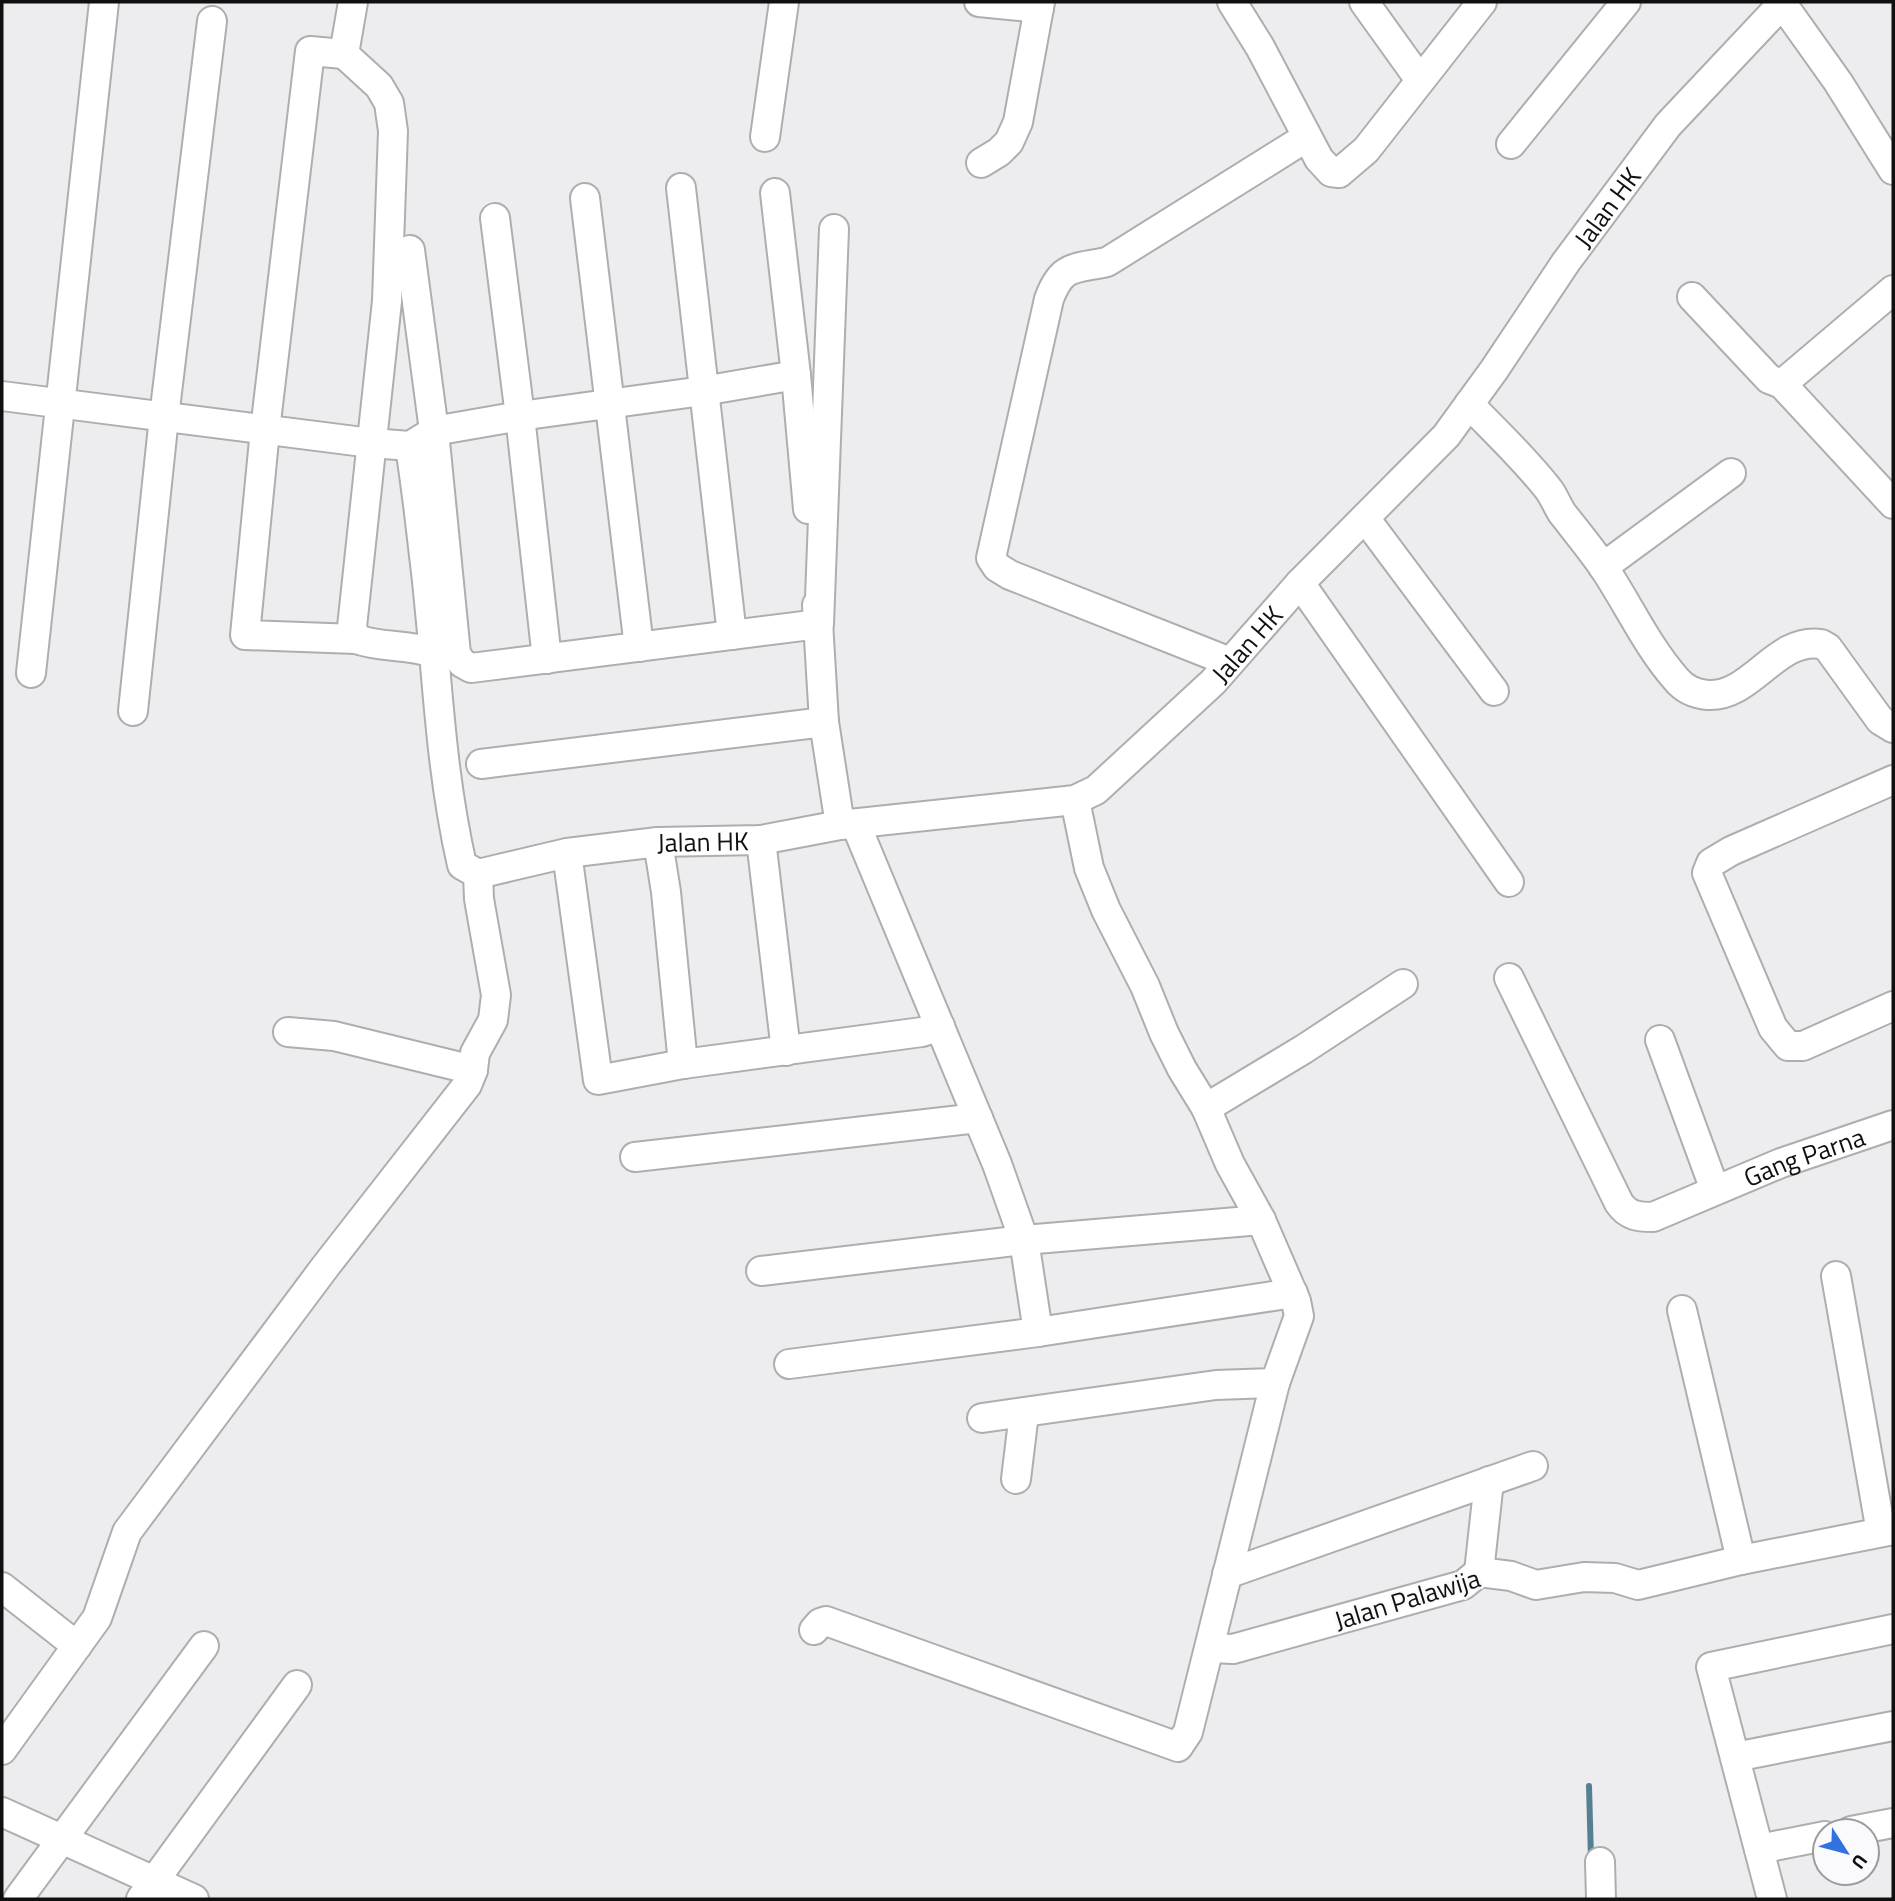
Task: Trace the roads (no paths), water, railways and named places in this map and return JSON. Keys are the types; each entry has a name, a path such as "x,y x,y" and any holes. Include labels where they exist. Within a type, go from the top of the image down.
{"street":[{"path":"31,673 104,2"},
{"path":"344,54 353,2"},
{"path":"765,137 784,2"},
{"path":"979,2 1040,5 1018,122 1009,142 981,163"},
{"path":"1232,2 1261,47 1319,159 1331,172 1339,173 1366,150 1482,2"},
{"path":"1364,2 1420,80"},
{"path":"1511,144 1626,2"},
{"path":"1782,3 1839,82 1893,170"},
{"name":"Jalan HK","path":"478,874 567,853 658,842 761,840 848,825 1075,800 1096,790 1157,736 1230,662 1300,583 1446,436 1566,262 1668,125 1782,3"},
{"path":"133,710 163,417 212,21"},
{"path":"356,639 352,628 387,301 393,131 389,103 379,86 344,54 310,51 265,430 245,635 356,639 373,645 405,646 434,653"},
{"path":"1230,662 1010,575 997,567 991,558 1049,299 1059,276 1069,270 1107,262 1307,137"},
{"path":"681,188 732,635"},
{"path":"775,193 796,375 819,624 824,722 848,825 940,1026 1024,1240 1038,1332"},
{"path":"585,198 639,647"},
{"path":"495,218 547,659"},
{"path":"819,624 834,229"},
{"path":"410,250 433,431 456,654 462,663 471,668 819,624"},
{"path":"1783,384 1893,289"},
{"path":"1692,298 1769,379 1783,384 1893,504"},
{"path":"2,396 410,446 433,431 796,375"},
{"path":"1469,404 1550,491 1677,681 1692,692 1709,695 1722,693 1739,686 1772,661 1798,646 1821,644 1828,648 1880,720 1893,727"},
{"path":"2,1750 97,1618 127,1532 324,1267 467,1085 473,1070 475,1053 493,1020 496,995 479,899 478,874 462,865 453,827 442,744 421,522 410,446"},
{"path":"1603,567 1731,473"},
{"path":"1365,518 1494,691"},
{"path":"1300,583 1509,882"},
{"path":"481,764 824,722"},
{"path":"1893,780 1731,851 1711,863 1707,873 1773,1028 1788,1046 1802,1046 1893,1006"},
{"path":"814,1630 826,1621 1178,1747 1188,1732 1275,1383 1299,1316 1293,1293 1261,1220 1230,1164 1206,1108 1176,1057 1145,986 1106,910 1089,868 1075,800"},
{"path":"761,840 786,1051"},
{"path":"658,842 666,891 684,1064"},
{"path":"567,853 598,1080 684,1064 922,1032 940,1026"},
{"name":"Gang Parna","path":"1509,978 1619,1203 1625,1211 1638,1217 1653,1217 1827,1146 1893,1125"},
{"path":"1206,1108 1304,1049 1403,984"},
{"path":"288,1032 334,1036 473,1070"},
{"path":"1660,1040 1715,1190"},
{"path":"635,1157 978,1118"},
{"path":"761,1271 1024,1240 1261,1220"},
{"path":"1836,1276 1887,1531"},
{"path":"789,1364 1038,1332 1293,1293"},
{"path":"1682,1310 1741,1560"},
{"path":"982,1418 1216,1385 1275,1383"},
{"path":"1016,1479 1024,1413"},
{"path":"1227,1574 1533,1466"},
{"path":"1479,1572 1489,1481"},
{"name":"Jalan Palawija","path":"1210,1648 1233,1649 1422,1598 1463,1585 1479,1572 1511,1576 1536,1585 1584,1577 1615,1578 1638,1585 1741,1560 1887,1531"},
{"path":"2,1587 77,1646"},
{"path":"1772,1899 1711,1667 1893,1629"},
{"path":"18,1899 204,1646"},
{"path":"147,1890 297,1685"},
{"path":"1735,1757 1893,1726"},
{"path":"2,1812 62,1839 147,1890 194,1899"},
{"path":"1759,1849 1811,1839"},
{"path":"1600,1862 1601,1899"}],"waterway":[{"path":"1589,1786 1591,1859"}]}
